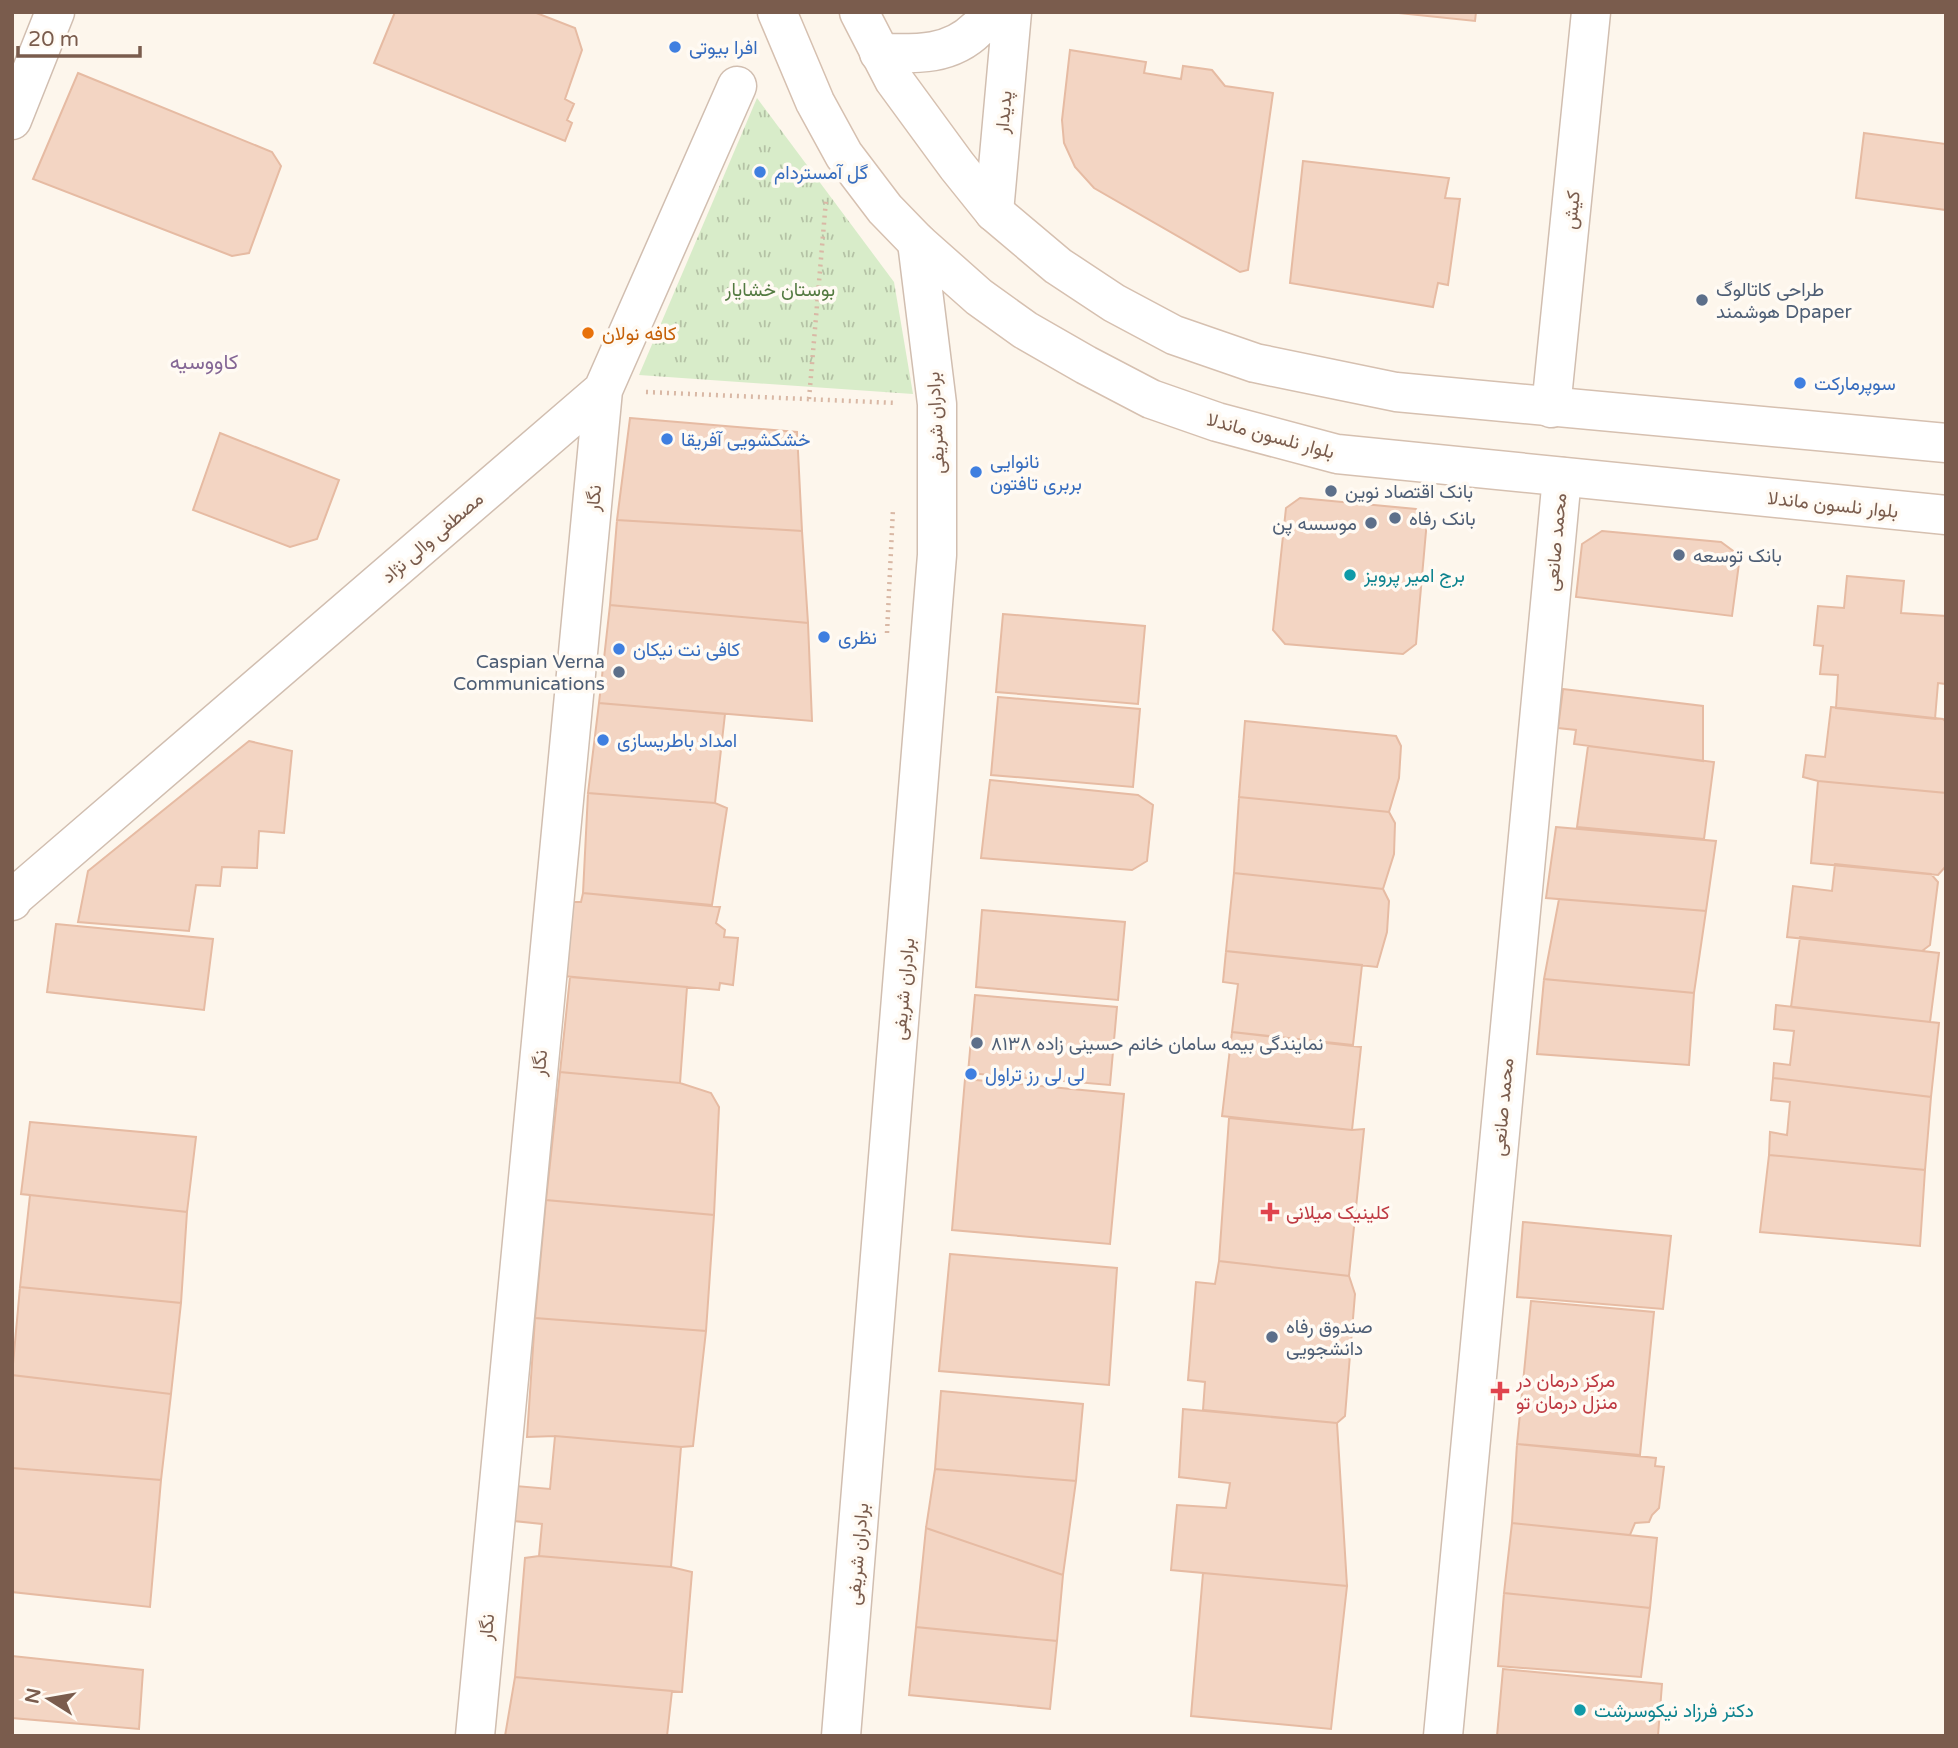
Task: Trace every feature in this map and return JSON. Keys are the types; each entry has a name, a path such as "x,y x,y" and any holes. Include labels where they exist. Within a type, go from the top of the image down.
{"street":[{"path":"12,120 55,12"},
{"name":"بلوار نلسون ماندلا","path":"777,12 814,102 844,155 885,209 917,242 979,297 1025,330 1152,399 1217,422 1337,453 1946,515"},
{"path":"859,12 894,80 994,212 1058,266 1114,303 1174,335 1255,363 1396,392 1946,443"},
{"path":"879,53 916,54 942,51 970,37 991,12"},
{"name":"پدیدار","path":"994,212 1012,12"},
{"name":"کیش","path":"1551,408 1591,12"},
{"name":"مصطفی والی نژاد","path":"12,899 603,390 737,86"},
{"name":"برادران شریفی","path":"841,1736 937,555 937,404 917,242"},
{"name":"نگار","path":"475,1736 603,390"},
{"name":"محمد صانعی","path":"1443,1736 1562,477"}],"path":[{"path":"809,399 827,188"},
{"path":"603,390 937,404"}],"green space":[{"name":"بوستان خشایار","path":"757,98 894,282 913,394 639,375"}],"building":[{"path":"395,12 534,12 575,28 582,50 565,99 574,104 567,120 572,123 565,141 374,63"},
{"path":"1389,12 1476,12 1475,21"},
{"path":"1070,50 1146,62 1144,73 1181,79 1183,66 1212,70 1225,86 1273,93 1248,270 1240,272 1094,188 1075,167 1064,143 1062,120"},
{"path":"78,73 272,152 281,166 249,253 232,256 33,179"},
{"path":"1864,133 1946,144 1946,210 1856,198"},
{"path":"1303,161 1449,178 1445,198 1460,199 1448,285 1438,283 1433,307 1290,283"},
{"path":"630,418 797,432 802,531 617,520"},
{"path":"220,433 339,480 317,539 290,547 193,510"},
{"name":"برج امیر پرویز","path":"1300,498 1416,509 1427,520 1416,644 1403,654 1285,644 1273,630 1286,508"},
{"path":"617,520 802,531 808,623 610,605"},
{"path":"1602,531 1721,542 1740,556 1732,616 1576,597 1582,544"},
{"path":"1847,576 1904,581 1901,613 1946,616 1946,684 1938,683 1935,719 1836,708 1838,675 1820,674 1823,646 1814,645 1818,606 1844,608"},
{"path":"610,605 808,623 812,721 599,703"},
{"path":"1003,614 1145,626 1138,704 996,692"},
{"path":"1563,689 1703,706 1703,761 1574,744 1576,730 1558,728"},
{"path":"998,697 1140,709 1133,787 991,775"},
{"path":"599,703 725,714 715,803 588,793"},
{"path":"1831,707 1943,719 1946,722 1946,793 1818,781 1803,777 1806,755 1825,757"},
{"path":"1245,721 1396,736 1401,746 1399,778 1389,812 1239,797"},
{"path":"249,741 292,751 284,833 259,831 257,868 222,867 220,886 196,885 189,931 78,922 88,871"},
{"path":"1588,746 1714,762 1704,839 1577,827"},
{"path":"990,780 1138,795 1153,805 1147,861 1132,870 981,858"},
{"path":"1818,781 1946,793 1946,866 1938,875 1811,863"},
{"path":"588,793 715,803 727,808 712,905 583,893"},
{"path":"1239,797 1389,812 1395,823 1394,854 1383,889 1234,873"},
{"path":"1556,827 1716,841 1706,911 1546,898"},
{"path":"1835,864 1931,874 1938,882 1930,945 1922,951 1787,937 1793,886 1832,891"},
{"path":"1234,873 1383,889 1389,901 1387,932 1377,967 1226,951"},
{"path":"583,893 720,907 716,923 725,930 724,937 738,938 733,985 720,983 719,990 563,976 569,902 581,902"},
{"path":"1559,899 1706,911 1694,993 1544,979"},
{"path":"982,910 1125,922 1118,1000 976,987"},
{"path":"56,924 213,939 204,1010 47,992"},
{"path":"1800,937 1939,953 1930,1022 1791,1007"},
{"path":"1226,951 1362,965 1353,1045 1232,1032 1238,984 1223,982"},
{"path":"570,977 687,987 680,1083 560,1072"},
{"path":"1544,979 1694,993 1689,1065 1537,1054"},
{"path":"975,995 1117,1007 1110,1085 968,1073"},
{"path":"1776,1005 1939,1023 1931,1097 1773,1078 1774,1063 1790,1065 1794,1031 1774,1029"},
{"path":"1232,1032 1361,1047 1352,1130 1222,1116"},
{"path":"560,1072 680,1083 711,1093 719,1107 714,1215 546,1200"},
{"path":"1773,1078 1931,1097 1925,1170 1769,1155 1770,1132 1787,1135 1790,1102 1771,1100"},
{"path":"965,1079 1124,1094 1110,1244 952,1230"},
{"path":"1229,1118 1364,1129 1349,1276 1219,1261"},
{"path":"30,1122 196,1137 187,1212 21,1194"},
{"path":"1769,1155 1925,1170 1920,1246 1760,1232"},
{"path":"30,1195 187,1212 181,1303 20,1287"},
{"path":"546,1200 714,1215 706,1331 535,1318"},
{"path":"1523,1222 1671,1236 1663,1309 1517,1297"},
{"path":"950,1254 1117,1268 1109,1385 939,1371"},
{"name":"صندوق رفاه دانشجویی","path":"1219,1261 1349,1276 1355,1294 1345,1416 1337,1423 1203,1410 1205,1382 1188,1380 1196,1282 1215,1284"},
{"path":"20,1287 181,1303 171,1394 12,1375"},
{"path":"1531,1301 1654,1312 1640,1455 1517,1444"},
{"path":"535,1318 706,1331 693,1446 555,1436 527,1437"},
{"path":"12,1375 171,1394 161,1480 12,1468"},
{"path":"941,1391 1083,1404 1076,1481 935,1469"},
{"path":"1183,1409 1337,1423 1347,1586 1171,1570 1177,1505 1226,1508 1230,1483 1179,1477"},
{"path":"555,1436 681,1447 671,1567 539,1556 542,1524 514,1521 516,1486 550,1489"},
{"path":"1517,1444 1656,1458 1655,1466 1664,1467 1659,1508 1649,1522 1635,1523 1630,1535 1512,1523"},
{"path":"12,1468 161,1480 150,1607 12,1592"},
{"path":"935,1469 1076,1481 1063,1575 926,1528"},
{"path":"1512,1523 1657,1538 1650,1608 1504,1593"},
{"path":"926,1528 1063,1575 1057,1641 916,1627"},
{"path":"539,1556 671,1567 692,1572 682,1692 515,1677 525,1558"},
{"path":"1203,1573 1347,1586 1331,1729 1191,1716"},
{"path":"1504,1593 1650,1608 1641,1677 1498,1666"},
{"path":"916,1627 1057,1641 1050,1709 909,1695"},
{"path":"12,1656 143,1670 139,1729 12,1718"},
{"name":"دکتر فرزاد نیکوسرشت","path":"1503,1669 1662,1684 1658,1736 1497,1736"},
{"path":"515,1677 672,1691 667,1736 505,1736"}],"place":[{"name":"افرا بيوتى","path":"675,47"},
{"name":"گل آمستردام","path":"760,172"},
{"name":"طراحی کاتالوگ هوشمند Dpaper","path":"1702,300"},
{"name":"کافه نولان","path":"588,333"},
{"name":"سوپرمارکت","path":"1800,383"},
{"name":"خشکشویی آفریقا","path":"667,439"},
{"name":"نانوایی بربری تافتون","path":"976,472"},
{"name":"بانک اقتصاد نوین","path":"1331,491"},
{"name":"بانک رفاه","path":"1395,518"},
{"name":"موسسه پن","path":"1371,523"},
{"name":"بانک توسعه","path":"1679,555"},
{"name":"برج امیر پرویز","path":"1350,575"},
{"name":"نظری","path":"824,637"},
{"name":"کافی نت نیکان","path":"619,649"},
{"name":"Caspian Verna Communications","path":"619,672"},
{"name":"امداد باطریسازی","path":"603,740"},
{"name":"نمایندگی بیمه سامان خانم حسینی زاده ۸۱۳۸","path":"977,1043"},
{"name":"لی لی رز تراول","path":"971,1074"},
{"name":"کلینیک میلانی","path":"1270,1212"},
{"name":"صندوق رفاه دانشجویی","path":"1272,1337"},
{"name":"مرکز درمان در منزل درمان تو","path":"1500,1391"},
{"name":"دکتر فرزاد نیکوسرشت","path":"1580,1710"}],"district":[{"name":"کاووسیه","path":"204,362"}]}
